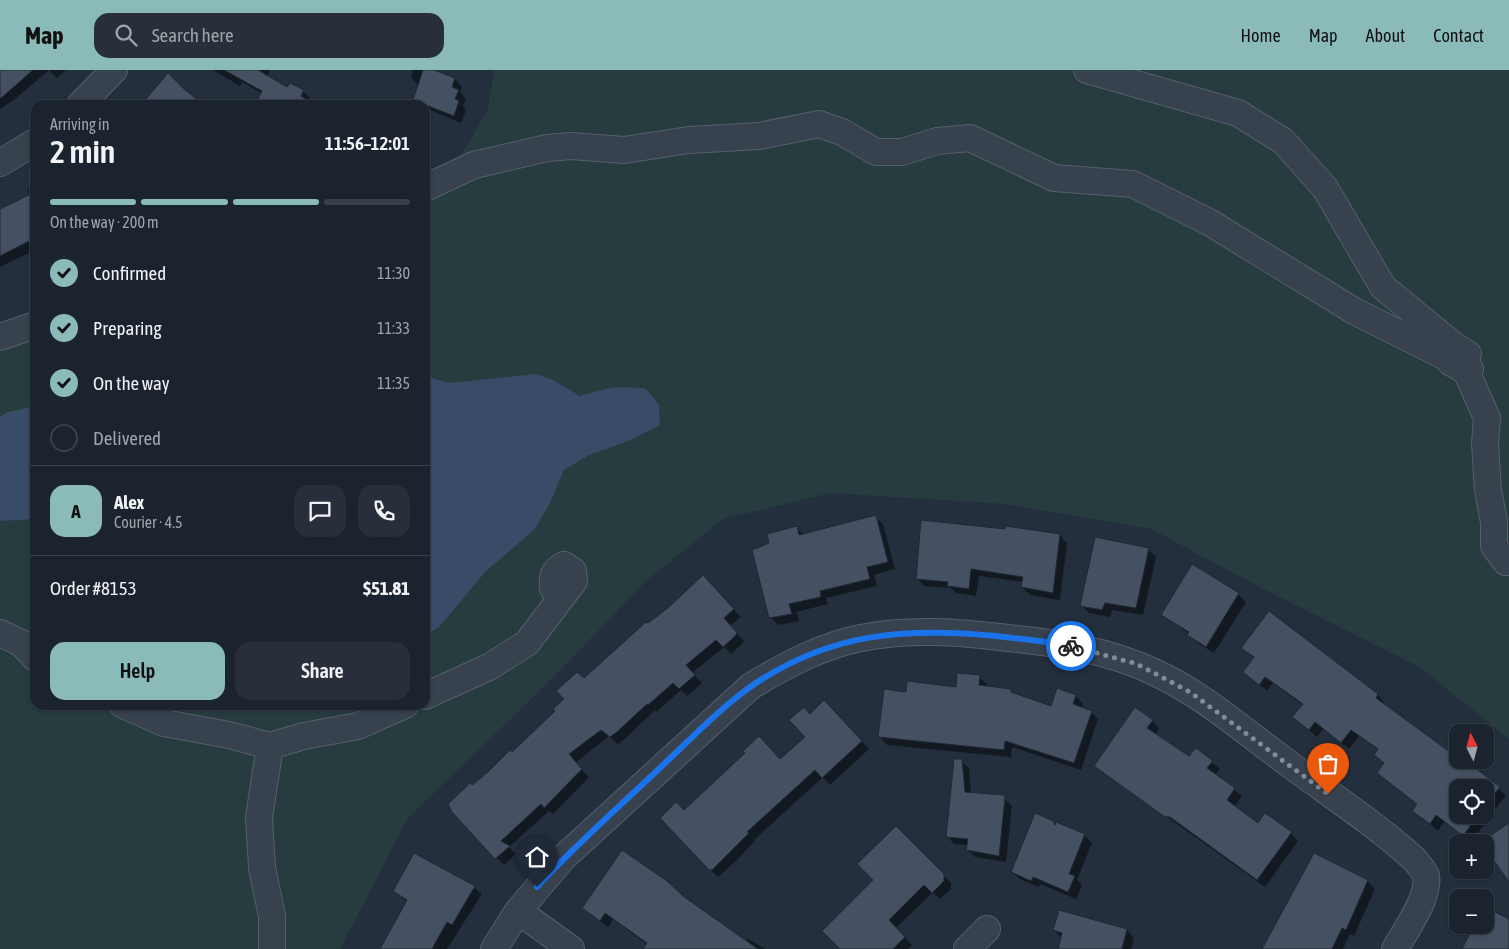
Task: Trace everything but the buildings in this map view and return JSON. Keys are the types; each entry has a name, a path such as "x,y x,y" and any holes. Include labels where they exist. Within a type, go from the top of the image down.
{"street":[{"path":"85,100 114,70"},
{"path":"1087,70 1238,113 1283,140 1326,188 1383,286 1452,344 1468,354 1470,369 1354,311"},
{"path":"430,186 474,165 547,148 572,146 624,150 689,140 759,136 819,124 842,132 876,152 902,152 937,141 970,138 1054,178 1133,184 1208,222 1354,311 1466,371 1487,418 1485,453 1488,490 1494,522 1494,546 1506,562 1509,562"},
{"path":"0,163 30,145"},
{"path":"0,337 30,327"},
{"path":"430,694 489,668 527,643 565,593"},
{"path":"494,949 518,911 563,858 751,686 785,665 822,649 860,638 900,632 962,633 1057,643 1118,658 1155,672 1190,692 1405,850 1414,859 1426,874 1433,889 1421,902 1396,949"},
{"path":"0,633 21,643 30,653"},
{"path":"134,710 164,723 230,735 270,746 304,736 358,726 394,710"},
{"path":"270,746 259,817 262,868 272,916 272,949"},
{"path":"518,911 571,949"},
{"path":"967,949 987,929"}],"green space":[{"path":"494,70 1509,70 1509,739 1494,727 1494,724 1490,724 1418,666 1256,585 1151,529 1006,504 830,493 723,519 645,582 556,675 408,818 340,949 0,949 0,333 30,320 30,710 430,710 430,176 456,165 488,109"}],"water":[{"path":"536,374 553,380 580,396 612,388 646,389 659,405 660,425 628,441 589,455 564,470 550,503 534,530 486,571 439,627 430,632 430,377 449,383"},
{"path":"30,407 30,519 0,521 0,417 8,412"}],"way so far":[{"path":"1071,646 1137,664 1190,692 1328,794"}],"route":[{"path":"537,887 563,858 726,707 751,686 785,665 809,654 860,638 900,632 962,633 1071,646"}]}
